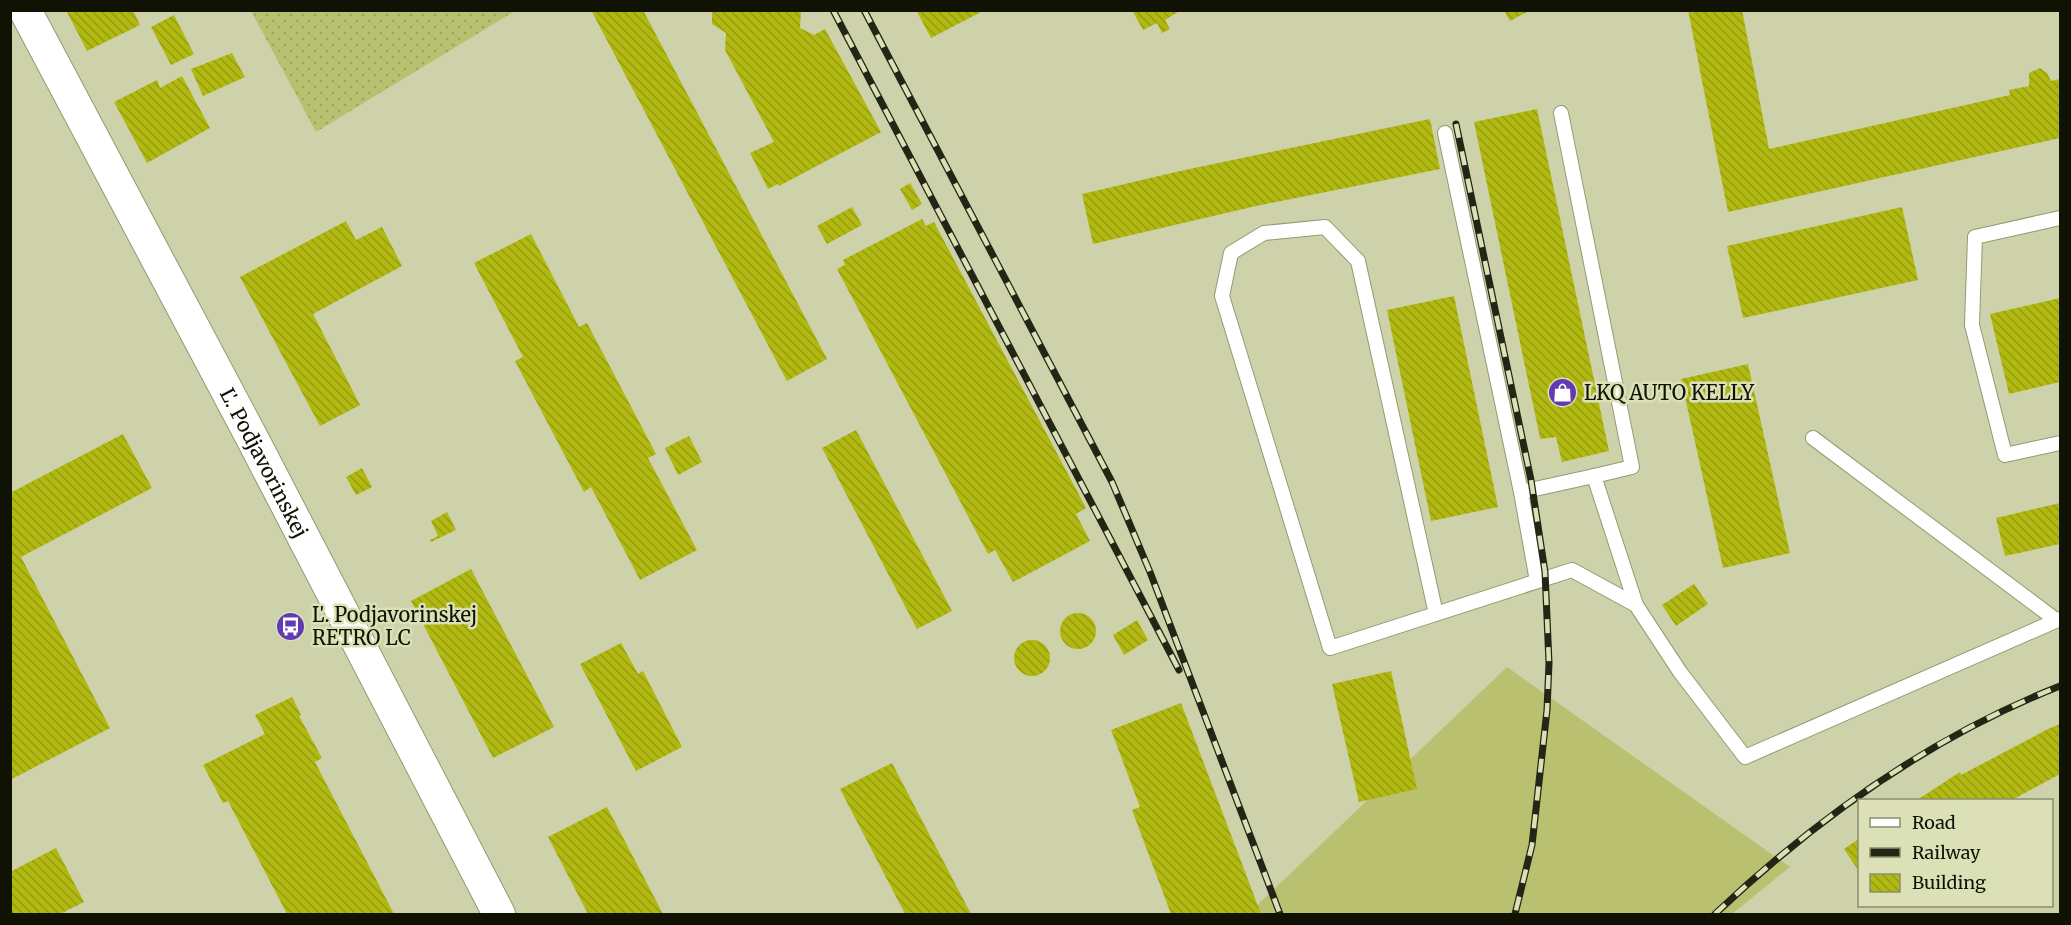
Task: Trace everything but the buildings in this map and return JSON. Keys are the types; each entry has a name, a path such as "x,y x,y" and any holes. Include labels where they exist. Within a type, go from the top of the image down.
{"street":[{"name":"Ľ. Podjavorinskej","path":"25,10 246,426 499,915"}],"lane":[{"path":"1521,492 1632,467 1561,114"},
{"path":"1445,134 1521,492 1537,581"},
{"path":"2061,218 1975,237 1972,326 2005,455 2061,443"},
{"path":"1436,614 1358,261 1324,227 1264,233 1231,253 1222,296 1330,648 1436,614 1537,581 1572,570 1636,605"},
{"path":"1594,476 1636,605 1680,672 1745,757 2058,619 1813,438"}],"green space":[{"path":"251,11 515,11 316,132"},
{"path":"1507,667 1790,867 1732,914 1248,914"}],"railway":[{"path":"833,10 1179,670"},
{"path":"864,10 1112,482 1150,572 1280,914"},
{"path":"1456,124 1531,480 1545,572 1549,663 1547,710 1532,845 1515,914"},
{"path":"1715,914 1793,845 1877,784 1965,730 2060,686"}],"place":[{"name":"LKQ AUTO KELLY","path":"1563,392"},
{"name":"Ľ. Podjavorinskej RETRO LC","path":"291,626"}]}
